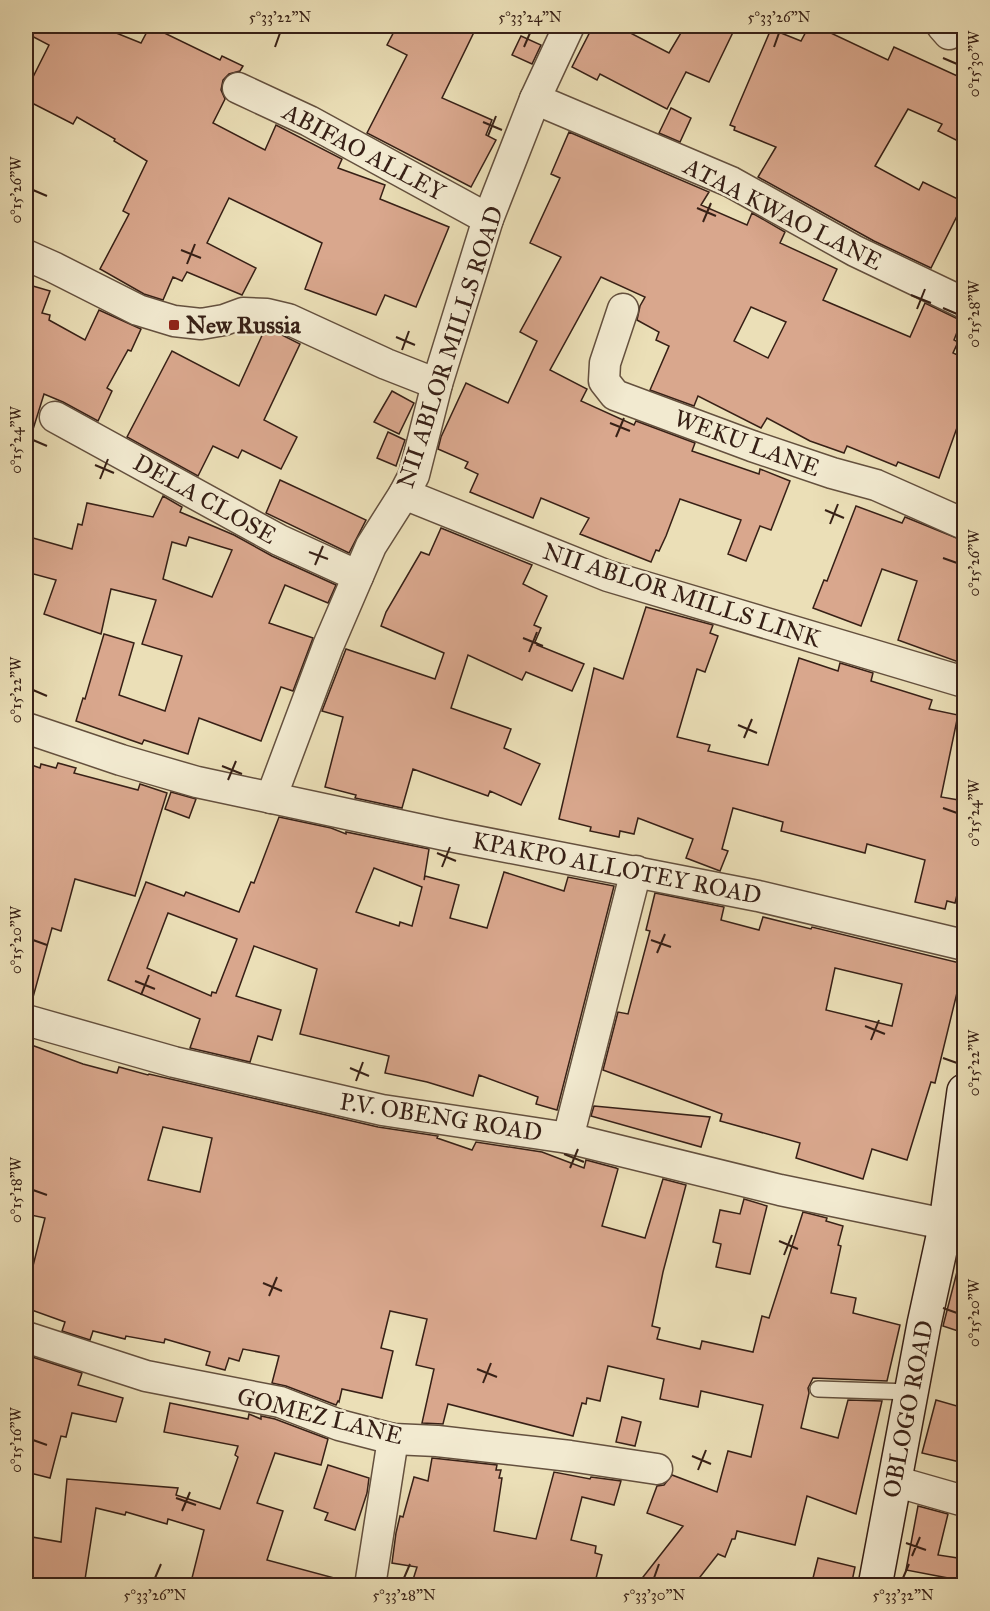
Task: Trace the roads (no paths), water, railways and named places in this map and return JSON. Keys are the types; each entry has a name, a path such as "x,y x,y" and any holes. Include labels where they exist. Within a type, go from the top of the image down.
{"main road":[{"name":"OBLOGO ROAD","path":"874,1586 911,1392 955,1226 964,1091"}],"street":[{"name":"NII ABLOR MILLS ROAD","path":"271,798 328,646 371,546 414,475 437,384 488,219 535,99 569,26"},
{"name":"ABIFAO ALLEY","path":"238,88 309,121 488,219"},
{"name":"ATAA KWAO LANE","path":"535,99 731,182 855,251 964,303"},
{"path":"26,255 138,310 174,321 201,324 224,320 243,313 267,314 288,319 386,364 437,384"},
{"name":"WEKU LANE","path":"623,309 605,363 604,381 615,395 752,446 876,485 964,524"},
{"name":"DELA CLOSE","path":"55,417 279,540 358,576"},
{"name":"NII ABLOR MILLS LINK","path":"404,494 518,542 608,576 964,682"},
{"name":"KPAKPO ALLOTEY ROAD","path":"26,728 196,782 445,835 758,896 964,945"},
{"path":"568,1138 636,871"},
{"name":"P.V. OBENG ROAD","path":"26,1020 174,1062 382,1110 568,1138 780,1190 955,1226"},
{"name":"GOMEZ LANE","path":"26,1337 146,1377 280,1402 339,1425 393,1439 570,1456 657,1469"},
{"path":"370,1586 393,1439"},
{"path":"894,1481 964,1501"}],"lane":[{"path":"818,1389 911,1392"}],"place":[{"name":"New Russia","path":"174,325"}]}
